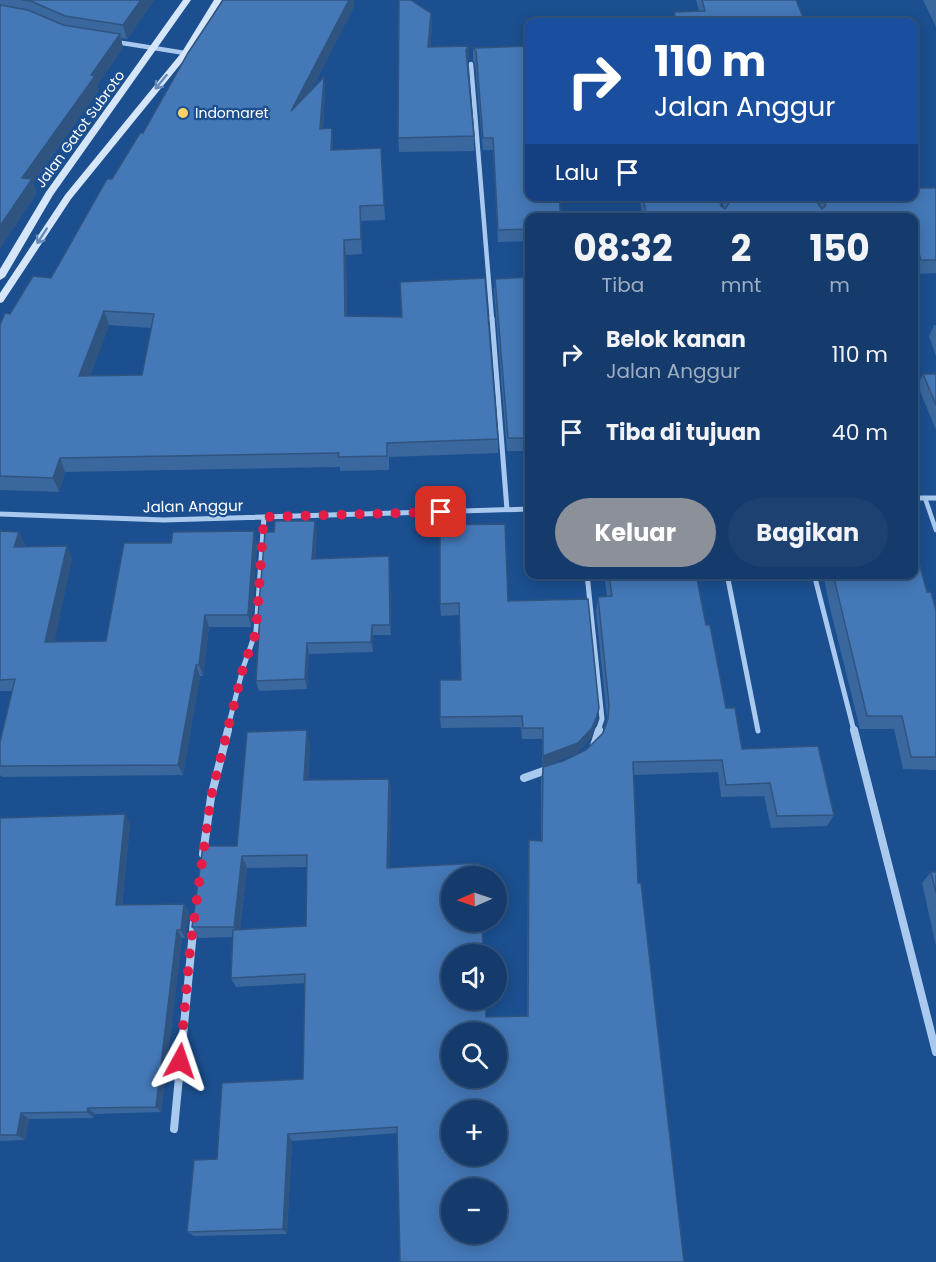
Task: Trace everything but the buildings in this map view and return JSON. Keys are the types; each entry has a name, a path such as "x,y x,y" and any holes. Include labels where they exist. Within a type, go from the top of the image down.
{"main road":[{"name":"Jalan Gatot Subroto","path":"0,277 49,194 187,0"},
{"path":"0,300 68,196 185,53 218,0"},
{"path":"49,194 68,196"}],"street":[{"path":"111,41 185,53"},
{"path":"471,64 507,510"},
{"path":"918,498 936,498"},
{"name":"Jalan Anggur","path":"0,514 164,520 525,509"},
{"path":"201,867 211,797 243,668 256,632 264,517"},
{"path":"587,754 593,749 602,719 588,579"},
{"path":"728,579 758,731"},
{"path":"815,579 936,1052"},
{"path":"524,778 553,768"},
{"path":"174,1128 195,914"}],"lane":[{"path":"925,498 936,530"}],"place":[{"name":"Indomaret","path":"183,113"}],"route":[{"path":"180,1061 190,949 211,797 243,668 256,632 264,517 441,512"}]}
